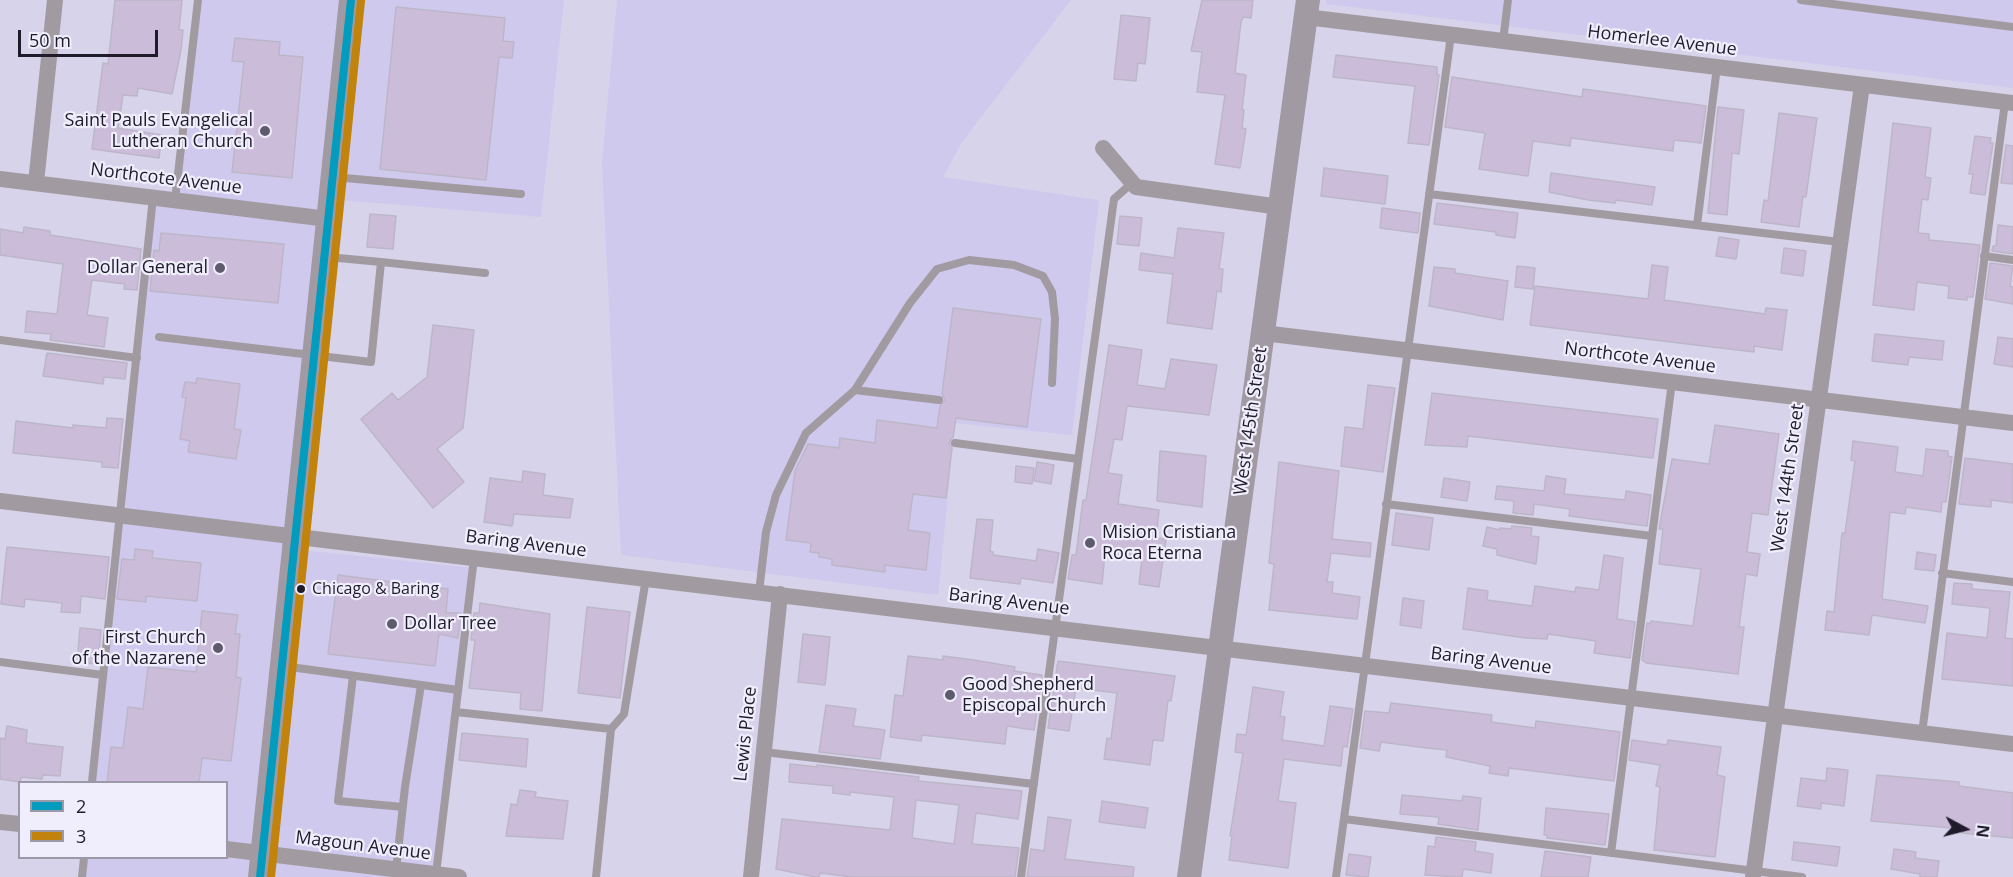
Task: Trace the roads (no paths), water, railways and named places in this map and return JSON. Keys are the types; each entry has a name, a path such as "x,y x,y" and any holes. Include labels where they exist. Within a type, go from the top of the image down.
{"street":[{"path":"36,183 55,0"},
{"path":"261,865 351,0"},
{"name":"Homerlee Avenue","path":"1307,9 1450,35 2009,102"},
{"name":"West 145th Street","path":"1189,877 1307,9"},
{"name":"West 144th Street","path":"1754,874 1862,84"},
{"path":"1103,148 1132,183 1143,189 1280,207"},
{"name":"Northcote Avenue","path":"0,179 328,219"},
{"name":"Northcote Avenue","path":"1263,333 2013,423"},
{"name":"Baring Avenue","path":"0,501 2013,744"},
{"name":"Lewis Place","path":"751,877 780,594"},
{"path":"0,822 18,824"},
{"name":"Magoun Avenue","path":"228,850 261,865 396,870 459,877"}],"lane":[{"path":"175,200 198,0"},
{"path":"1503,41 1508,0"},
{"path":"1801,0 2013,27"},
{"path":"1336,877 1450,35"},
{"path":"1697,225 1717,67"},
{"path":"1922,733 1984,256 2009,102"},
{"path":"332,177 521,194"},
{"path":"1021,877 1114,199 1132,183"},
{"path":"1429,194 1840,242"},
{"path":"92,781 153,197"},
{"path":"324,256 485,273"},
{"path":"1984,256 2013,260"},
{"path":"759,592 766,532 776,495 799,444 806,433 855,390 910,303 936,268 969,260 1014,265 1042,276 1052,292 1055,319 1052,383"},
{"path":"159,337 371,362 381,262"},
{"path":"0,340 136,357"},
{"path":"1611,853 1672,382"},
{"path":"855,390 939,400"},
{"path":"955,444 1078,459"},
{"path":"1386,504 1652,536"},
{"path":"436,874 474,558"},
{"path":"1942,573 2013,582"},
{"path":"596,877 611,729 624,714 646,578"},
{"path":"0,662 103,675"},
{"path":"282,666 458,690"},
{"path":"353,676 338,801 403,807"},
{"path":"396,870 420,685"},
{"path":"456,712 611,729"},
{"path":"764,752 1034,784"},
{"path":"1344,819 1611,853 1754,874 1802,877"},
{"path":"82,877 84,859"}],"place":[{"name":"Saint Pauls Evangelical Lutheran Church","path":"265,131"},
{"name":"Dollar General","path":"220,268"},
{"name":"Mision Cristiana Roca Eterna","path":"1090,543"},
{"name":"Chicago & Baring","path":"301,589"},
{"name":"Dollar Tree","path":"392,624"},
{"name":"First Church of the Nazarene","path":"218,648"},
{"name":"Good Shepherd Episcopal Church","path":"950,695"}]}
